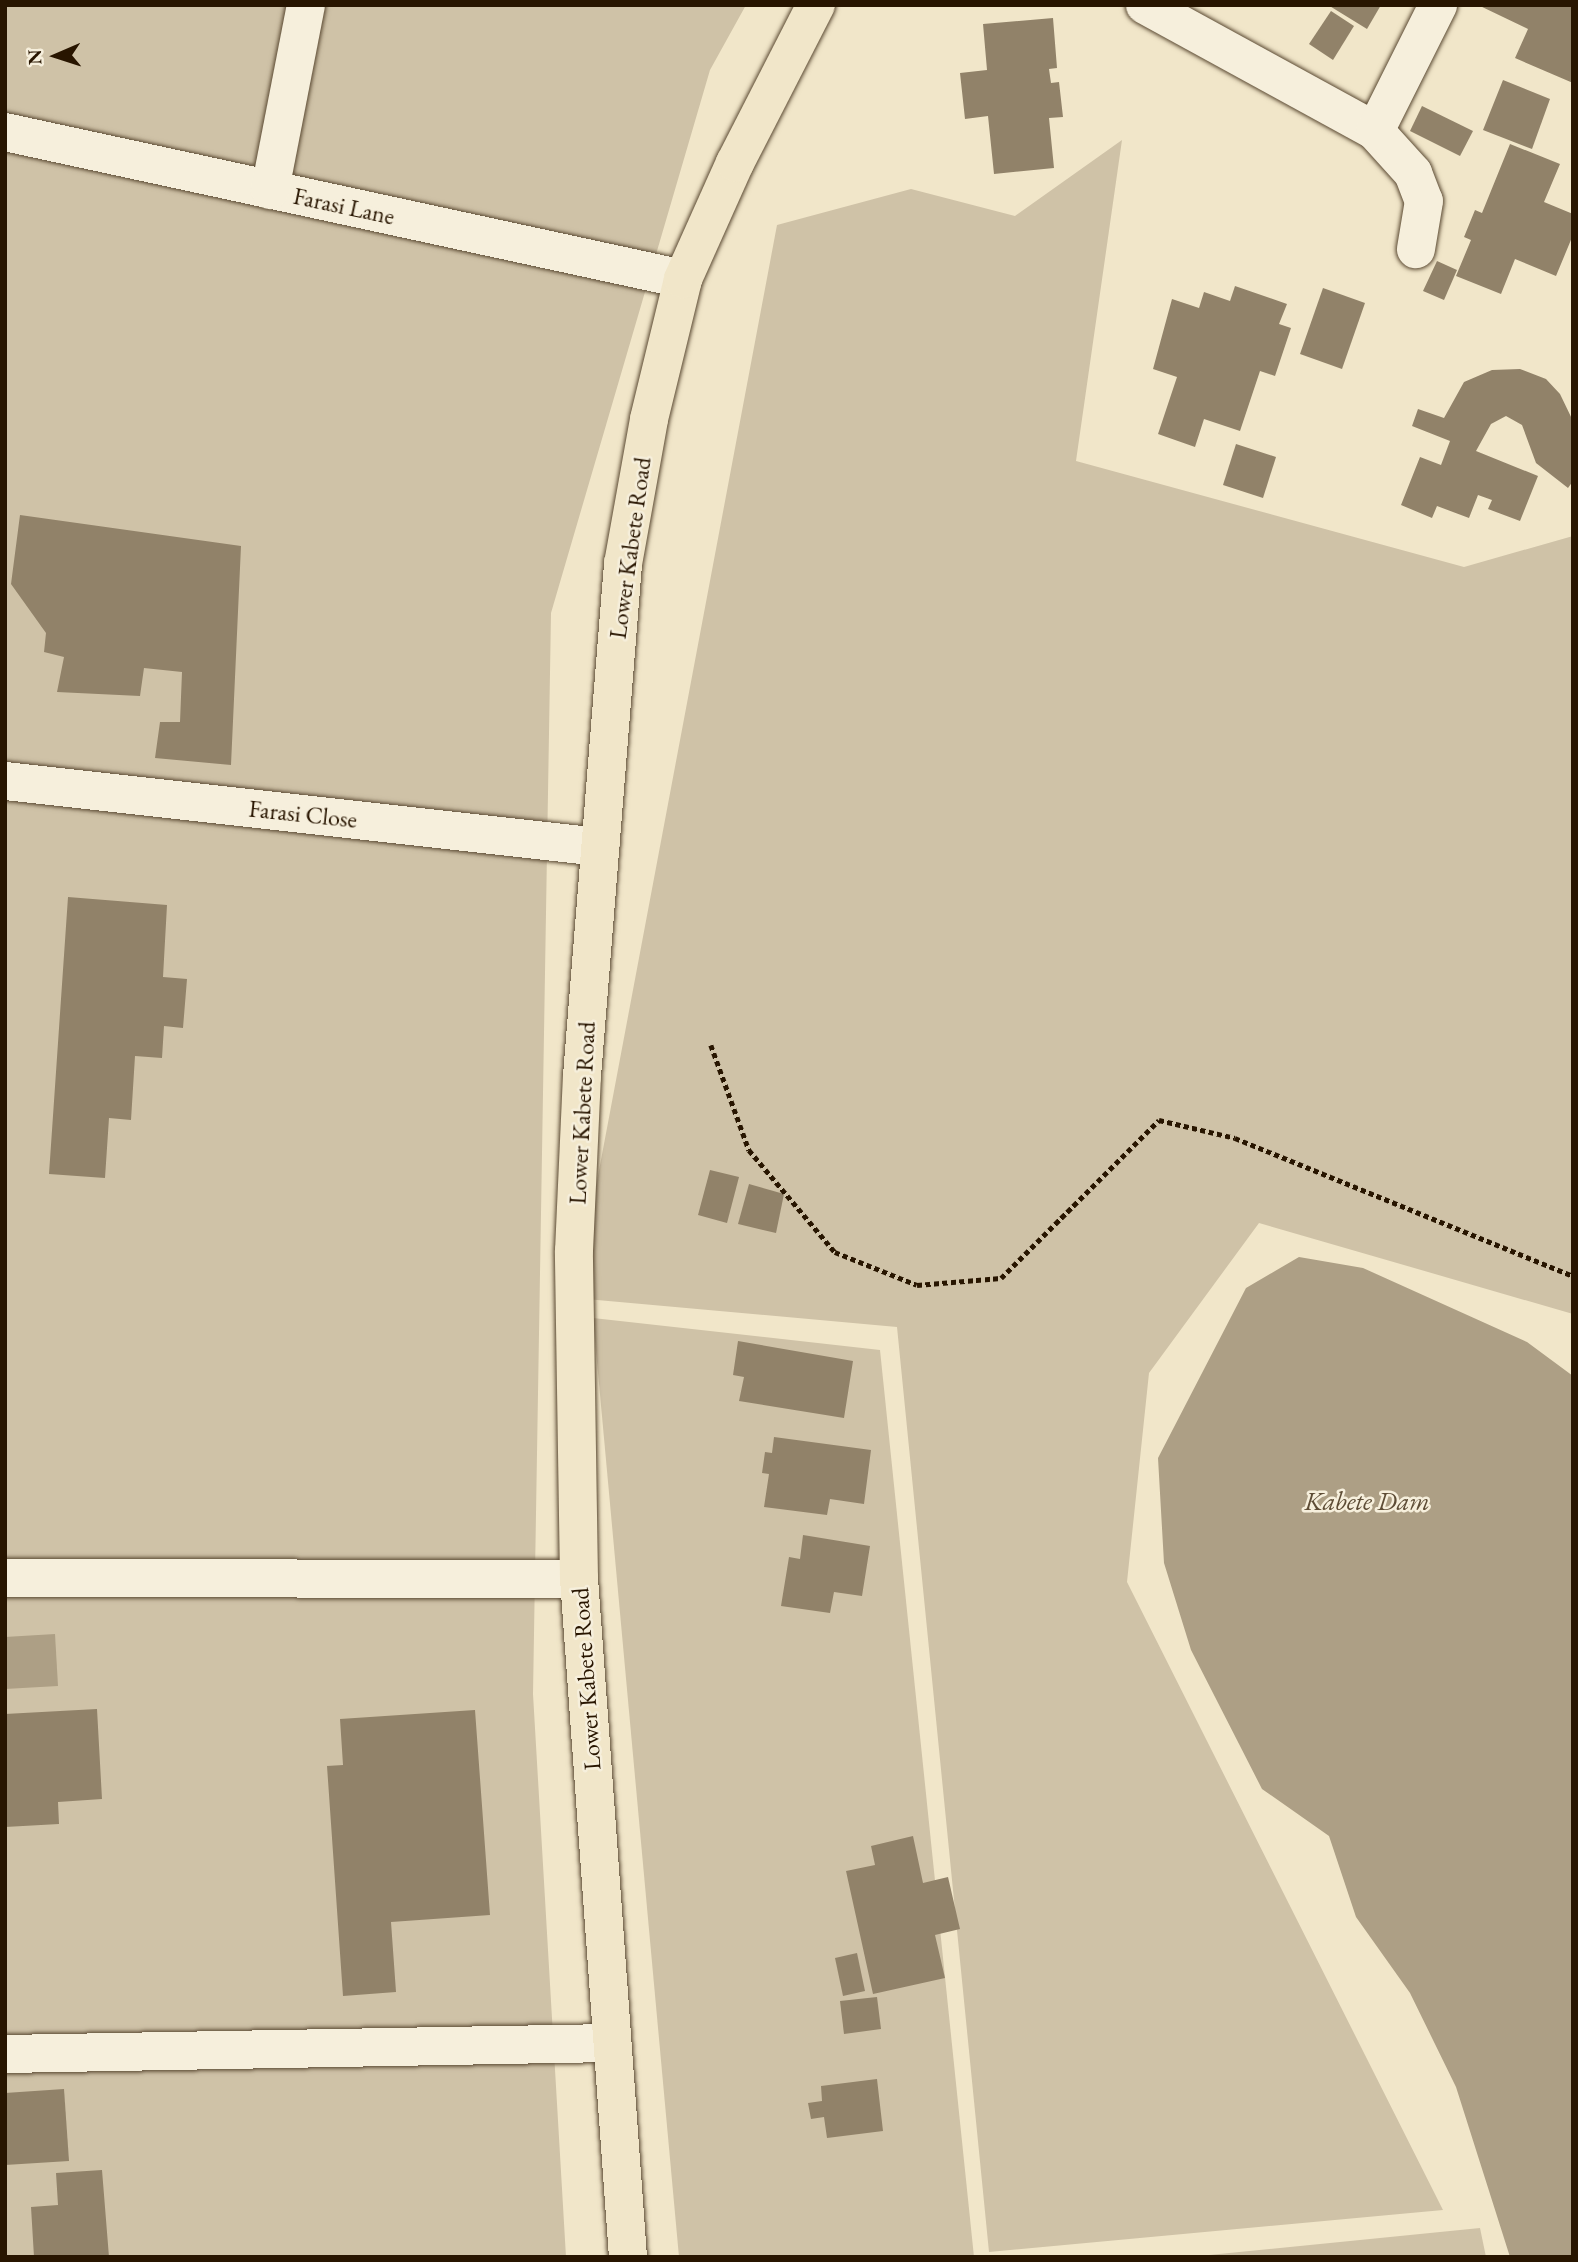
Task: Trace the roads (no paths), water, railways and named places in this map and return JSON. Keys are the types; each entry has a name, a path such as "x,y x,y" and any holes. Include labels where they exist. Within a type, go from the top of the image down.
{"main road":[{"name":"Lower Kabete Road","path":"628,2257 579,1579 574,1251 582,1076 623,564 649,419 683,279 735,163 816,5"}],"street":[{"path":"270,190 306,5"},
{"path":"1145,5 1375,131 1413,173 1424,201 1416,249"},
{"path":"1375,131 1438,5"},
{"name":"Farasi Lane","path":"5,132 683,279"},
{"name":"Farasi Close","path":"5,781 600,847"},
{"path":"5,1578 579,1579"},
{"path":"5,2054 612,2043"}],"water":[{"name":"Kabete Dam","path":"1299,1257 1363,1268 1527,1342 1573,1376 1573,2257 1510,2257 1456,2087 1410,1993 1356,1917 1329,1836 1262,1789 1191,1650 1164,1563 1158,1458 1246,1288"},
{"path":"55,1634 58,1686 5,1689 5,1637"}]}
